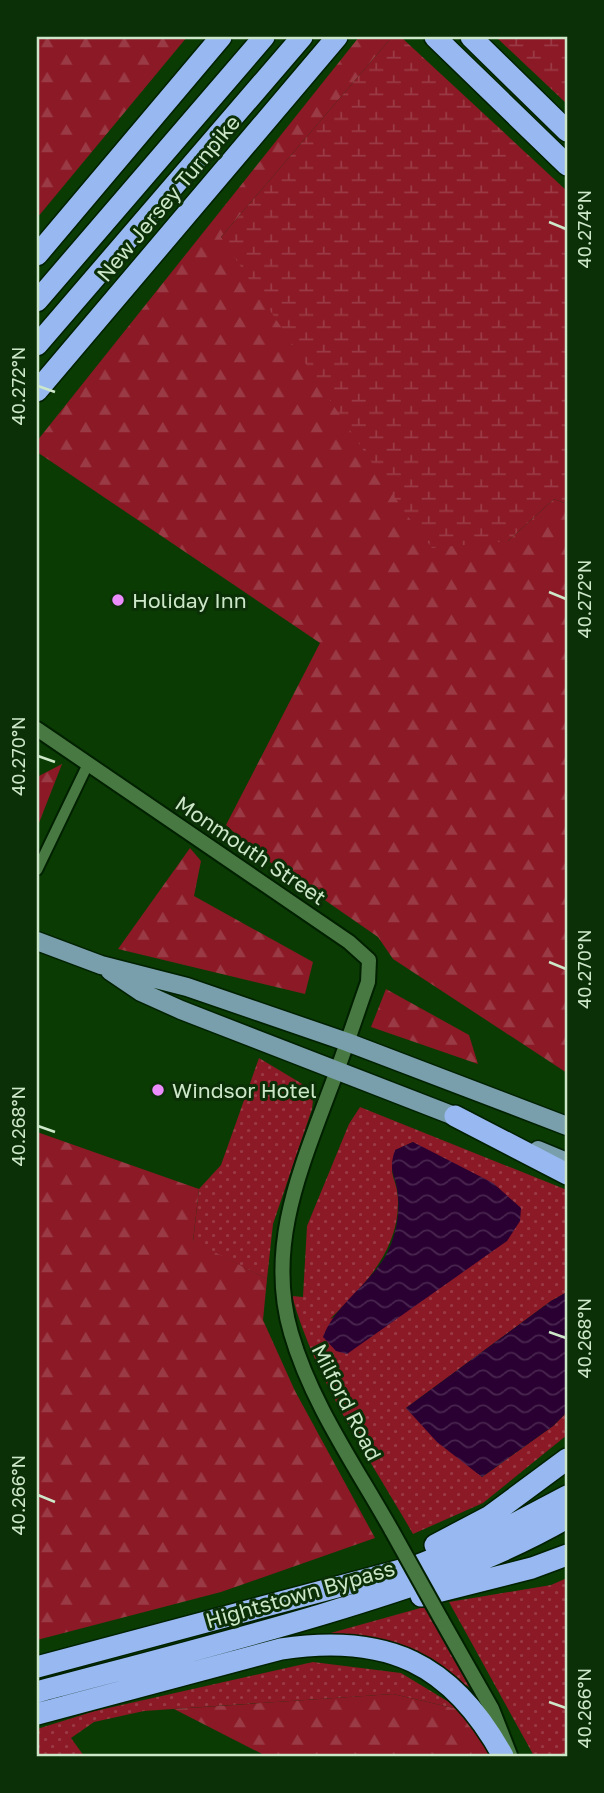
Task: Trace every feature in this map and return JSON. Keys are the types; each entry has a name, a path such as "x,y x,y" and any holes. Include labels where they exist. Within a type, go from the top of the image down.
{"highway":[{"path":"37,255 221,37"},
{"name":"New Jersey Turnpike","path":"37,301 264,37"},
{"name":"New Jersey Turnpike","path":"37,345 302,37"},
{"name":"New Jersey Turnpike","path":"37,391 337,37"},
{"path":"435,37 567,165"},
{"path":"471,37 567,131"},
{"path":"455,1116 567,1174"},
{"path":"531,1488 567,1453"},
{"path":"244,1610 418,1552 474,1526 531,1488 567,1459"},
{"name":"Hightstown Bypass","path":"37,1667 244,1610 350,1586 416,1566 489,1537 567,1496"},
{"name":"Hightstown Bypass","path":"37,1692 267,1631 442,1577 513,1546 567,1518"},
{"path":"267,1631 474,1584 567,1555"},
{"path":"37,1714 281,1649 353,1647 404,1658 446,1681 468,1701 503,1756"}],"main road":[{"path":"37,941 101,965 187,987 347,1042 567,1126"},
{"path":"101,965 141,992 567,1162"}],"street":[{"name":"Monmouth Street","path":"37,729 366,956 371,966 370,977 347,1042"},
{"path":"37,870 88,764"},
{"name":"Milford Road","path":"347,1042 290,1202 283,1252 284,1302 290,1333 308,1379 492,1709 510,1756"}],"green space":[{"path":"37,37 187,37 37,218"},
{"path":"359,37 392,37 221,237 508,541 554,499 567,504 567,1073 393,959 378,937 254,851 226,825 320,643 37,452 37,441"},
{"path":"392,37 401,37 567,191 567,504 554,499 508,541 432,548 406,514 221,237"},
{"path":"496,37 567,37 567,104"},
{"path":"62,764 37,828 37,777"},
{"path":"190,848 201,861 194,896 313,962 305,994 118,949"},
{"path":"386,989 469,1035 478,1064 371,1027"},
{"path":"259,1058 314,1091 312,1109 273,1224 267,1279 193,1242 199,1189 221,1165"},
{"path":"360,1107 567,1190 567,1292 406,1408 482,1477 553,1426 567,1412 567,1435 483,1503 413,1534 329,1389 302,1328 292,1296 303,1297 307,1226 349,1124","holes":["413,1142 507,1241 330,1319 366,1281 386,1252 397,1219 398,1201 392,1172 393,1159 396,1150"]},
{"path":"37,1132 199,1189 193,1241 267,1279 263,1320 295,1391 375,1538 221,1592 37,1640"},
{"path":"567,1578 567,1750 563,1756 534,1756 449,1602 551,1585"},
{"path":"424,1607 476,1691 398,1646 320,1636"},
{"path":"313,1662 401,1673 462,1710 393,1694 144,1711 94,1722 71,1738 84,1756 37,1756 37,1729 95,1711"},
{"path":"393,1694 462,1710 492,1755 266,1756 174,1709"}],"water":[{"path":"413,1142 493,1183 521,1208 520,1221 507,1241 347,1354 336,1351 323,1337 335,1315 379,1266 389,1249 398,1211 392,1170 393,1158 395,1150"},
{"path":"567,1292 567,1412 553,1426 482,1477 437,1442 406,1408"}],"place":[{"name":"Holiday Inn","path":"118,600"},
{"name":"Windsor Hotel","path":"158,1090"}]}
